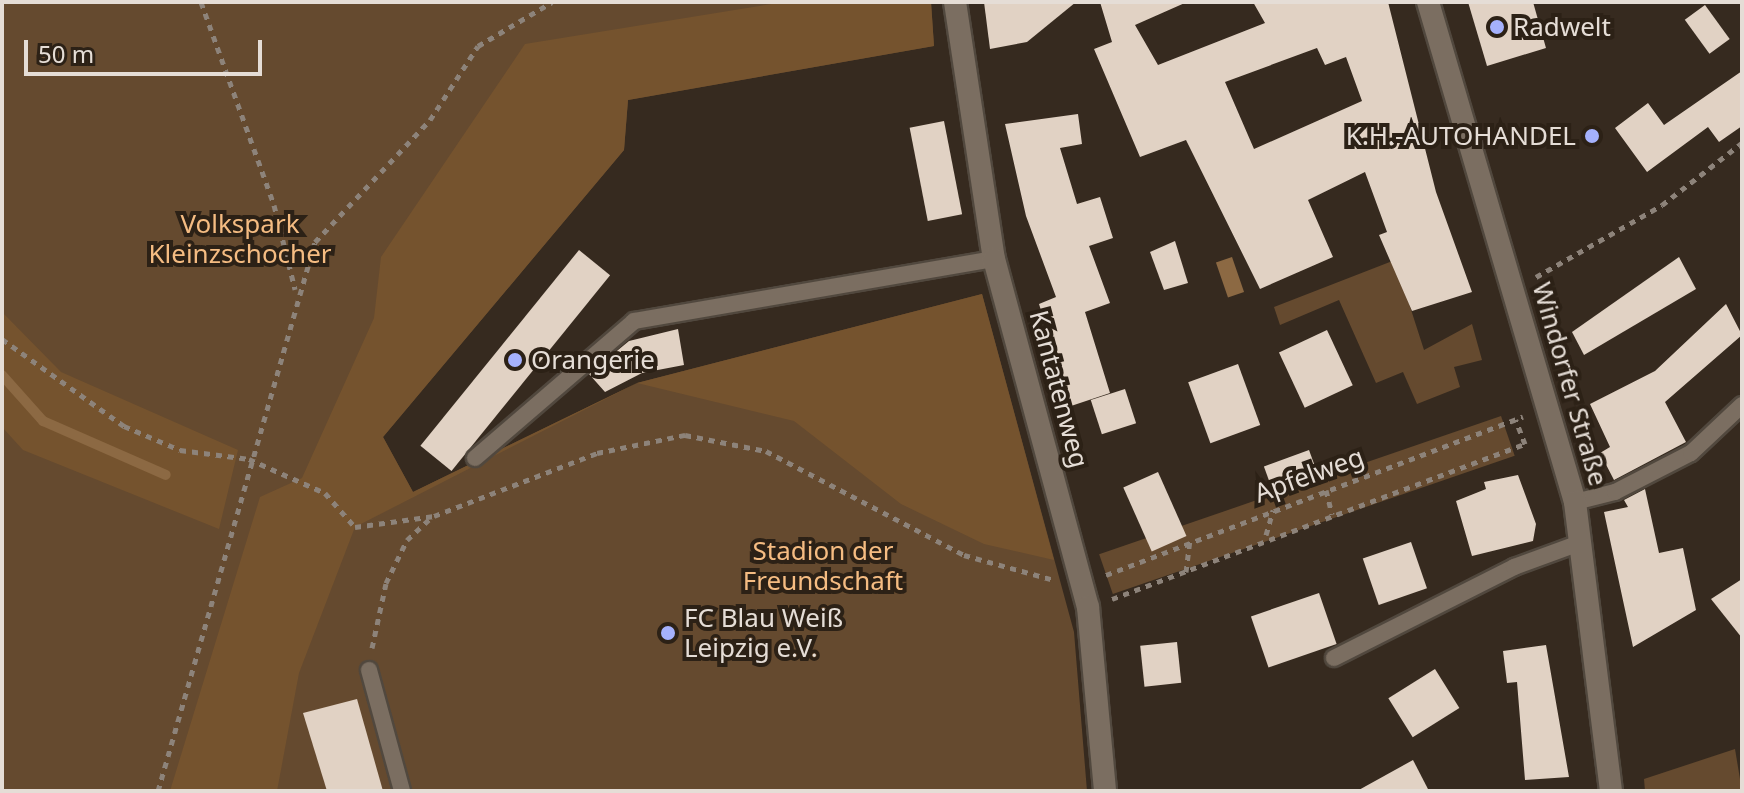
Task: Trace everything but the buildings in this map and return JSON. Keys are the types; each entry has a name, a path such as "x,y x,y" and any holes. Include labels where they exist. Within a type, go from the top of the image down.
{"street":[{"name":"Kantatenweg","path":"955,2 994,259 1084,584 1105,791"},
{"name":"Windorfer Straße","path":"1428,2 1550,408 1575,502 1611,791"}],"lane":[{"path":"475,458 634,321 994,259"},
{"path":"1575,502 1615,492 1691,453 1742,405"},
{"path":"1334,658 1514,567 1582,542"},
{"path":"369,670 402,791"}],"path":[{"path":"201,2 274,205 296,291"},
{"path":"158,791 296,291 315,242 422,131 478,46 552,2"},
{"path":"1515,289 1662,205 1742,143"},
{"path":"2,339 124,426 180,450 249,459 325,493 355,527 434,516 597,453 685,435 728,439 818,473 964,555 1084,584"},
{"name":"Apfelweg","path":"1084,584 1190,541 1550,408"},
{"path":"1088,607 1232,558 1266,536 1525,444 1516,420"},
{"path":"1326,490 1332,514"},
{"path":"1266,536 1273,510"},
{"path":"369,670 386,583 407,540 434,516"},
{"path":"1186,572 1190,541"}],"green space":[{"path":"2,2 931,2 934,46 628,100 624,150 383,437 413,492 637,383 982,294 1074,632 1087,791 2,791"},
{"path":"1395,260 1424,350 1472,324 1482,360 1454,367 1460,387 1417,404 1403,372 1376,383 1339,300 1280,325 1274,307"},
{"path":"1501,416 1515,456 1113,594 1099,554"},
{"path":"1735,749 1742,791 1645,791 1644,779"}],"shaded area":[{"path":"784,2 931,2 934,46 628,100 624,150 383,437 413,492 637,383 355,527 299,673 277,791 170,791 260,497 302,478 374,318 381,257 525,44"},
{"path":"1232,257 1244,292 1228,298 1216,263"},
{"path":"982,294 1054,560 984,544 901,504 794,421 637,383"},
{"path":"2,312 61,372 238,450 219,529 23,450 2,427"}],"waterway":[{"path":"2,375 43,421 166,475"}],"place":[{"name":"Radwelt","path":"1497,27"},
{"name":"K.H.-AUTOHANDEL","path":"1592,136"},
{"name":"Orangerie","path":"515,360"},
{"name":"FC Blau Weiß Leipzig e.V.","path":"668,633"}],"park label":[{"name":"Volkspark Kleinzschocher","path":"240,239"},
{"name":"Stadion der Freundschaft","path":"823,566"}]}
